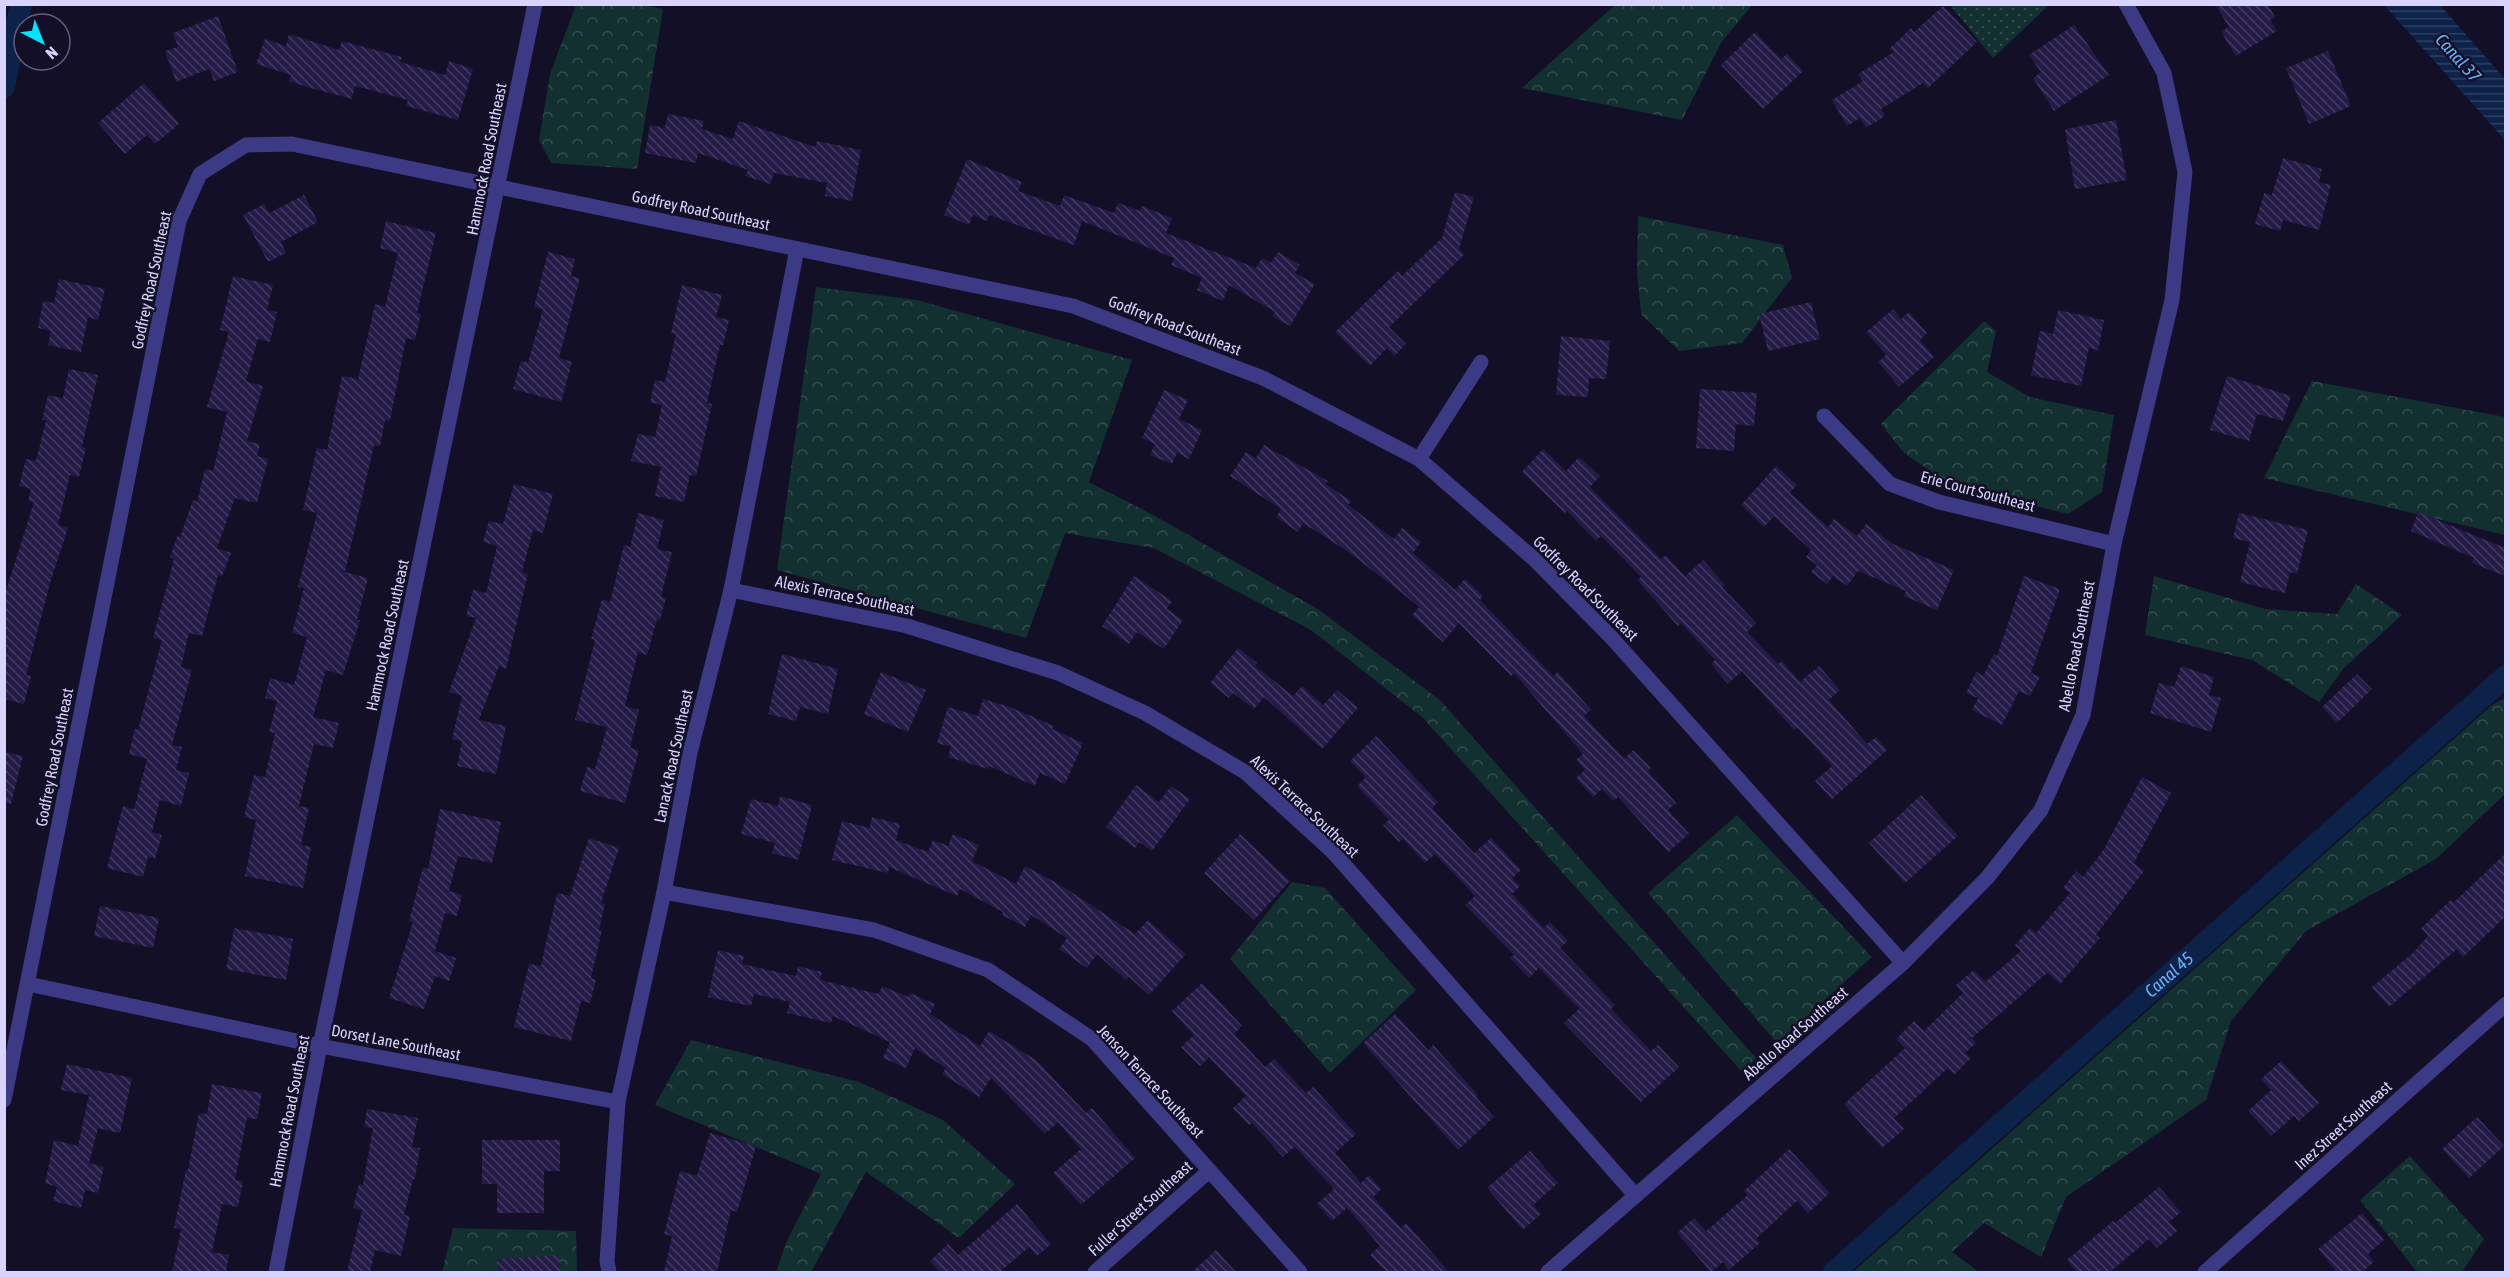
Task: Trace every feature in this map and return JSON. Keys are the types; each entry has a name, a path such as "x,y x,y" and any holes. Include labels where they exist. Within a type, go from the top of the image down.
{"street":[{"name":"Hammock Road Southeast","path":"276,1272 320,1046 536,4"},
{"name":"Abello Road Southeast","path":"1548,1272 1903,963 1987,878 2041,810 2083,714 2114,544 2172,300 2185,172 2164,73 2126,4"},
{"name":"Godfrey Road Southeast","path":"4,1100 179,221 200,174 246,145 292,144 500,185 1073,306 1263,378 1419,459 1534,559 1611,637 1903,963"},
{"name":"Lanack Road Southeast","path":"609,1272 618,1102 664,892 690,753 731,590 797,249"},
{"path":"1419,459 1481,362"},
{"name":"Erie Court Southeast","path":"1824,416 1890,484 1939,502 2114,544"},
{"name":"Alexis Terrace Southeast","path":"731,590 907,626 1058,673 1145,713 1245,772 1333,852 1635,1195"},
{"name":"Jenson Terrace Southeast","path":"664,892 874,930 988,970 1092,1039 1300,1272"},
{"name":"Dorset Lane Southeast","path":"28,984 320,1046 618,1102"},
{"name":"Inez Street Southeast","path":"2205,1272 2505,1004"},
{"name":"Fuller Street Southeast","path":"1095,1272 1209,1171"}],"green space":[{"path":"576,5 645,5 663,9 637,169 551,163 539,140 550,74"},
{"path":"1615,5 1752,5 1721,43 1682,120 1522,88"},
{"path":"1950,5 2049,5 1993,58"},
{"path":"1638,216 1783,245 1792,278 1742,343 1679,351 1641,314 1637,271"},
{"path":"816,287 917,300 1132,360 1089,482 1157,517 1319,610 1440,700 1756,1058 1743,1073 1422,717 1311,630 1154,548 1065,533 1026,638 777,570"},
{"path":"1984,321 1996,331 1987,372 2030,397 2114,415 2102,492 2068,514 1949,484 1904,453 1881,424"},
{"path":"2312,381 2505,417 2505,535 2264,478"},
{"path":"2154,576 2265,609 2337,614 2356,584 2402,615 2344,668 2319,702 2252,660 2145,635"},
{"path":"2505,698 2505,794 2436,859 2306,931 2231,1021 2206,1100 2066,1197 2041,1257 1984,1223 1952,1252 1979,1272 1853,1272 2492,705"},
{"path":"1737,815 1872,957 1777,1043 1648,893"},
{"path":"1292,882 1325,888 1416,990 1330,1073 1230,959"},
{"path":"691,1040 859,1082 943,1120 1015,1184 959,1238 866,1172 811,1272 776,1272 787,1241 821,1174 655,1105"},
{"path":"2410,1156 2484,1239 2462,1272 2417,1272 2360,1200"},
{"path":"453,1228 576,1231 577,1272 442,1272"}],"water":[{"name":"Canal 37","path":"2384,5 2440,5 2505,79 2505,140"}],"building":[{"path":"2215,4 2268,4 2275,17 2270,20 2277,31 2236,56 2221,32 2229,27"},
{"path":"1943,6 1977,42 1928,88 1923,83 1881,109 1885,116 1866,128 1860,118 1847,126 1832,100 1863,81 1858,74 1894,52 1890,48 1911,28 1914,32"},
{"path":"218,16 238,72 214,81 209,69 176,82 165,51 178,47 173,33"},
{"path":"2074,25 2109,75 2054,111 2033,78 2041,72 2029,55"},
{"path":"1755,32 1781,59 1787,54 1803,71 1763,109 1721,65"},
{"path":"289,34 339,50 342,41 402,57 400,62 445,75 449,61 473,69 458,120 406,106 408,100 355,86 352,99 307,87 289,81 291,75 256,64 265,39 286,46"},
{"path":"2328,51 2351,106 2309,124 2286,68"},
{"path":"144,83 179,124 155,144 147,135 125,154 98,123"},
{"path":"668,114 704,121 702,129 733,139 739,121 815,147 817,141 861,150 852,201 825,196 827,183 774,173 770,184 745,176 748,170 698,153 696,163 645,153 650,125 665,128"},
{"path":"2116,120 2127,180 2075,189 2065,129"},
{"path":"2283,158 2322,169 2319,182 2331,185 2319,230 2283,220 2280,231 2255,224 2264,193 2272,195"},
{"path":"967,159 1022,182 1018,191 1060,206 1064,195 1114,213 1118,203 1140,211 1142,206 1172,218 1166,233 1256,268 1262,258 1271,263 1278,252 1300,265 1295,273 1315,284 1290,326 1272,316 1275,312 1229,285 1223,301 1197,290 1202,278 1171,265 1174,258 1082,221 1074,245 989,215 987,221 973,215 969,225 944,215"},
{"path":"1455,192 1474,197 1459,249 1464,255 1389,327 1406,344 1394,356 1387,348 1370,366 1335,332 1398,271 1402,276 1442,238"},
{"path":"304,195 318,222 281,242 286,253 268,262 243,215 264,204 269,213"},
{"path":"386,221 436,233 417,313 421,314 415,340 406,338 390,421 385,420 380,446 374,445 345,572 368,578 357,620 360,620 343,675 326,670 313,717 339,723 333,748 314,744 299,806 309,808 301,845 311,847 303,888 245,876 256,820 244,817 254,775 265,777 275,733 269,732 277,701 265,698 270,678 294,685 307,637 292,633 304,588 298,587 317,513 303,510 317,448 327,450 342,376 358,379 375,304 385,307 398,253 380,248"},
{"path":"548,252 575,259 571,276 580,278 559,358 572,362 561,402 513,389 521,361 528,363 543,309 534,307"},
{"path":"233,276 273,285 267,310 277,312 270,342 258,339 246,381 263,386 247,441 260,444 257,456 268,459 257,503 235,498 217,548 231,553 222,576 218,575 202,636 189,633 181,667 192,670 172,745 182,747 176,770 189,773 181,806 160,800 152,832 162,835 155,859 148,857 143,877 107,868 123,806 134,809 147,759 129,754 135,729 138,730 162,640 153,638 174,559 170,557 193,500 197,502 205,469 213,471 227,412 207,407 229,332 220,330"},
{"path":"59,279 105,289 98,320 88,317 81,352 48,345 51,331 38,328 43,301 54,303"},
{"path":"682,285 722,295 716,317 729,320 723,345 720,345 707,403 712,404 696,476 690,475 684,502 655,496 661,467 631,461 638,434 655,437 662,405 650,402 655,380 665,382 676,334 671,333"},
{"path":"1811,302 1820,339 1768,351 1759,314"},
{"path":"1893,309 1901,319 1909,312 1927,333 1920,340 1934,357 1899,387 1878,362 1886,355 1866,332"},
{"path":"2058,310 2104,320 2098,350 2089,348 2081,386 2031,375 2040,331 2053,334"},
{"path":"1561,336 1610,341 1606,379 1589,378 1588,397 1556,395"},
{"path":"69,369 98,375 82,447 86,448 79,477 70,475 58,525 68,528 50,583 26,675 31,676 24,704 4,699 4,597 34,502 28,501 31,489 19,486 26,459 36,461 46,420 42,420 48,395 63,398"},
{"path":"2227,376 2291,396 2283,421 2257,414 2249,441 2210,430"},
{"path":"1700,389 1757,393 1754,426 1736,424 1734,451 1696,448"},
{"path":"1164,390 1188,400 1179,419 1202,430 1189,459 1177,453 1172,464 1150,455 1155,444 1142,438"},
{"path":"1264,445 1328,481 1325,484 1351,501 1348,505 1394,539 1402,528 1421,542 1413,553 1455,590 1465,579 1483,596 1480,600 1553,676 1558,672 1591,710 1584,716 1624,759 1633,750 1651,768 1648,771 1676,803 1668,810 1689,834 1668,852 1618,797 1613,801 1602,789 1593,797 1576,778 1585,770 1576,760 1583,754 1514,673 1511,676 1459,623 1443,642 1412,615 1419,607 1401,592 1347,551 1303,523 1298,532 1276,517 1281,509 1230,476 1246,452 1256,458"},
{"path":"1543,449 1566,471 1579,457 1600,476 1590,487 1661,559 1666,555 1685,576 1703,560 1725,585 1722,587 1756,623 1747,632 1778,664 1782,661 1800,682 1819,666 1840,690 1829,700 1867,744 1876,737 1887,750 1832,799 1815,781 1832,766 1798,728 1794,730 1742,671 1728,684 1711,664 1715,660 1681,623 1678,626 1637,580 1641,577 1601,536 1596,541 1567,511 1565,513 1522,472"},
{"path":"1776,466 1797,485 1790,493 1828,527 1834,519 1857,536 1866,524 1893,544 1954,570 1937,610 1904,596 1906,591 1858,571 1847,586 1833,576 1827,584 1811,572 1817,565 1806,557 1811,550 1774,516 1764,527 1741,505"},
{"path":"514,484 553,494 543,533 533,530 522,572 528,574 506,669 499,666 479,720 506,726 496,774 457,766 462,741 452,739 462,696 449,692 476,618 466,616 473,590 486,593 497,546 483,542 489,521 503,524"},
{"path":"2418,512 2505,548 2505,576 2472,563 2474,558 2411,531"},
{"path":"638,513 664,520 657,549 672,552 661,597 666,598 660,620 657,619 647,655 638,652 625,706 639,710 630,748 639,750 625,803 580,791 587,767 595,769 607,727 575,720 595,640 591,639 602,599 610,602 624,545 630,547"},
{"path":"2239,513 2308,530 2297,574 2290,572 2285,593 2240,582 2250,542 2233,538"},
{"path":"1134,576 1172,601 1167,609 1183,620 1164,649 1137,632 1129,644 1102,626"},
{"path":"2024,576 2060,589 2031,673 2040,677 2030,696 2019,691 2002,725 1972,710 1978,698 1966,693 1976,672 1983,676 1994,654 1997,656"},
{"path":"1238,648 1257,663 1255,666 1293,696 1302,686 1323,705 1337,690 1358,708 1322,749 1264,697 1254,709 1233,693 1229,698 1210,683"},
{"path":"782,654 838,669 828,714 800,707 796,721 768,714"},
{"path":"2181,666 2214,677 2209,695 2221,698 2211,732 2150,713 2159,683 2174,687"},
{"path":"881,672 926,690 908,732 864,714"},
{"path":"2357,674 2372,689 2337,723 2322,707"},
{"path":"983,699 1010,707 1054,726 1052,729 1083,743 1065,784 1040,773 1035,786 989,766 988,769 948,757 951,747 937,743 948,707 978,716"},
{"path":"1376,736 1438,802 1432,808 1474,853 1491,838 1521,870 1512,878 1520,886 1512,894 1544,928 1550,922 1568,941 1560,948 1615,1005 1611,1009 1651,1051 1658,1045 1679,1067 1641,1102 1564,1023 1579,1009 1539,968 1529,978 1510,958 1514,955 1465,905 1475,896 1435,854 1425,863 1403,839 1399,842 1383,825 1389,820 1357,786 1366,777 1350,761"},
{"path":"4,752 23,756 11,804 4,803"},
{"path":"2142,777 2171,793 2134,863 2144,871 2096,935 2100,938 2060,984 2047,973 1972,1038 1976,1043 1965,1053 1971,1058 1954,1075 1948,1068 1894,1118 1904,1129 1882,1148 1844,1104 1905,1048 1896,1039 1914,1021 1924,1031 1963,993 1956,985 1974,970 1985,982 2021,951 2015,945 2030,928 2036,933 2070,893 2063,888 2076,871 2083,877 2104,849"},
{"path":"1136,785 1159,802 1171,786 1190,799 1152,851 1139,842 1135,848 1106,827"},
{"path":"1921,795 1958,836 1905,883 1869,843"},
{"path":"780,796 812,805 798,860 772,853 775,843 741,834 751,799 778,806"},
{"path":"440,809 501,822 492,863 458,856 449,891 462,895 457,916 445,913 435,951 456,958 449,981 435,976 424,1009 389,998 413,922 409,921 423,867 428,869"},
{"path":"872,817 900,824 896,840 928,852 933,840 948,846 953,834 979,845 972,861 1016,884 1025,866 1062,886 1135,934 1148,920 1186,954 1149,995 1129,977 1126,980 1097,954 1087,968 1059,949 1067,938 1031,915 1025,927 1002,915 1003,912 960,889 957,896 889,867 888,873 832,860 842,821 870,828"},
{"path":"1240,834 1290,881 1254,920 1204,873"},
{"path":"589,838 619,848 601,903 605,904 599,930 602,930 591,978 596,980 590,1003 581,1001 571,1041 514,1027 529,964 541,966 557,893 570,896"},
{"path":"2505,854 2505,917 2463,957 2456,950 2389,1007 2372,987 2414,952 2428,936 2421,928 2451,900 2453,903"},
{"path":"100,906 159,918 153,948 94,936"},
{"path":"234,928 293,939 286,980 226,969"},
{"path":"718,950 744,956 742,964 796,976 798,966 822,972 820,980 879,994 882,986 908,997 910,993 935,1004 930,1014 980,1046 989,1031 1036,1060 1086,1113 1092,1108 1135,1158 1081,1205 1053,1173 1081,1149 1058,1122 1045,1134 991,1078 979,1097 942,1074 946,1068 915,1048 906,1068 883,1058 890,1042 833,1016 831,1023 787,1013 790,1002 754,994 751,1006 708,997"},
{"path":"1202,983 1242,1026 1234,1034 1265,1067 1274,1059 1306,1093 1313,1087 1356,1134 1335,1153 1361,1183 1369,1175 1381,1189 1373,1197 1401,1228 1406,1223 1449,1272 1386,1272 1370,1255 1380,1246 1347,1208 1332,1221 1317,1204 1334,1189 1295,1147 1283,1157 1252,1123 1249,1125 1233,1108 1246,1096 1209,1057 1200,1066 1181,1047 1194,1035 1172,1011"},
{"path":"1395,1014 1428,1050 1433,1045 1478,1095 1476,1097 1494,1117 1458,1150 1363,1043"},
{"path":"2281,1061 2319,1103 2299,1121 2294,1116 2271,1136 2248,1111 2271,1090 2261,1079"},
{"path":"67,1064 132,1078 120,1133 98,1128 89,1163 104,1167 98,1193 85,1190 81,1208 53,1201 57,1187 45,1183 54,1140 78,1146 89,1095 61,1090"},
{"path":"212,1084 262,1093 257,1119 247,1118 235,1180 243,1181 238,1207 222,1204 212,1252 229,1255 226,1272 172,1272 181,1229 174,1228 186,1170 188,1170 199,1113 207,1114"},
{"path":"367,1109 418,1118 412,1147 420,1148 415,1179 413,1179 404,1215 410,1216 401,1256 375,1250 370,1272 347,1272 362,1210 353,1208 359,1184 363,1185 373,1128 364,1127"},
{"path":"2477,1117 2504,1146 2469,1178 2442,1149"},
{"path":"710,1133 756,1146 737,1212 731,1210 717,1272 664,1272 672,1236 664,1234 680,1171 697,1176"},
{"path":"482,1140 560,1140 560,1171 544,1171 544,1213 497,1213 497,1184 482,1184"},
{"path":"1789,1149 1830,1193 1808,1213 1797,1201 1756,1239 1760,1243 1729,1270 1723,1262 1711,1272 1677,1233 1694,1218 1706,1231 1748,1195 1744,1191"},
{"path":"1530,1151 1558,1183 1533,1205 1541,1214 1523,1230 1487,1188"},
{"path":"2159,1187 2181,1212 2169,1222 2177,1231 2157,1248 2149,1239 2110,1272 2077,1272 2067,1260 2113,1221 2115,1223"},
{"path":"1017,1204 1051,1244 1037,1256 1029,1247 1000,1272 938,1272 930,1261 948,1244 958,1255"},
{"path":"2362,1213 2384,1240 2368,1254 2374,1262 2362,1272 2337,1272 2318,1249"},
{"path":"1216,1250 1236,1272 1192,1272"},
{"path":"559,1255 560,1272 498,1272 497,1259"}],"waterway":[{"path":"4,87 21,4"},
{"name":"Canal 45","path":"1834,1272 2506,676"}]}
